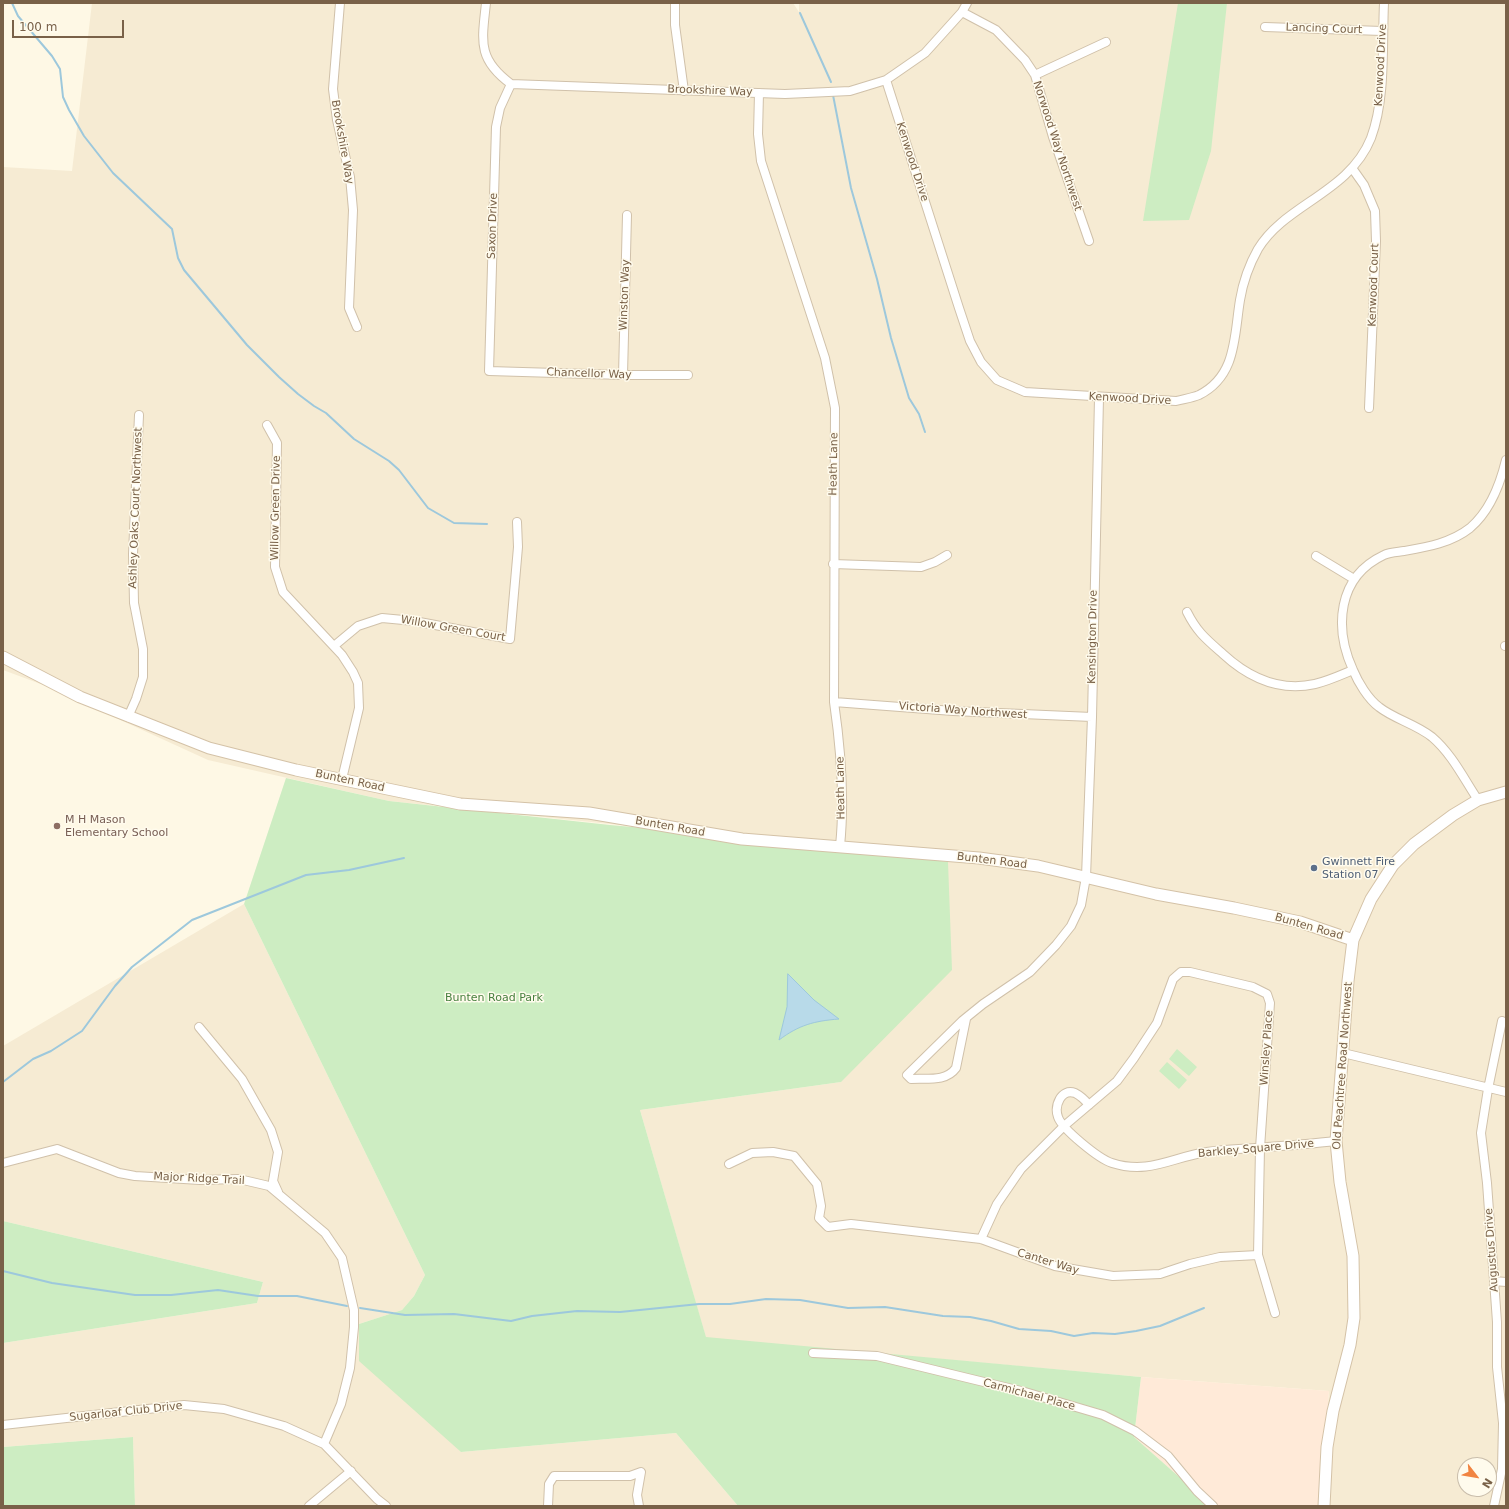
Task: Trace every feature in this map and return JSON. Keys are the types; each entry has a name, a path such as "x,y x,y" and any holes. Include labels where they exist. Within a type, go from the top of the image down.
{"street":[{"name":"Brookshire Way","path":"340,3 333,89 337,120 350,177 352,210 349,308 357,327"},
{"path":"486,3 482,40 487,59 496,72 511,84"},
{"path":"675,3 675,25 684,91"},
{"name":"Brookshire Way","path":"511,84 785,94 850,91 886,80 925,53 962,12 967,3"},
{"name":"Kenwood Drive","path":"886,80 970,341 981,362 997,380 1025,392 1099,398 1176,401 1198,395 1211,388 1229,366 1235,343 1240,300 1246,275 1259,248 1273,230 1340,180 1352,168 1371,138 1380,105 1384,3"},
{"name":"Norwood Way Northwest","path":"962,12 996,30 1025,60 1035,75 1060,159 1089,241"},
{"name":"Lancing Court","path":"1266,27 1382,30"},
{"path":"1035,75 1106,42"},
{"name":"Saxon Drive","path":"489,371 496,128 500,108 511,84"},
{"name":"Heath Lane","path":"759,93 758,134 761,161 825,358 835,408 833,564 834,702 842,775 843,818 840,846"},
{"name":"Kenwood Court","path":"1352,168 1364,186 1375,211 1376,241 1369,408"},
{"name":"Winston Way","path":"623,375 627,215"},
{"name":"Chancellor Way","path":"489,371 623,375 688,375"},
{"name":"Kensington Drive","path":"966,1019 956,1068 951,1074 945,1077 911,1079 907,1075 966,1019 983,1004 1030,972 1056,945 1070,926 1081,905 1086,877 1092,717 1099,398"},
{"name":"Ashley Oaks Court Northwest","path":"128,717 136,700 143,677 143,649 134,603 133,561 139,415"},
{"name":"Willow Green Drive","path":"267,425 277,443 275,567 283,592 334,646 353,672 358,683 359,708 342,779"},
{"path":"1478,800 1453,760 1431,737 1379,707 1369,697 1353,670 1343,638 1341,616 1345,596 1354,579 1370,564 1384,554 1432,547 1470,528 1496,494 1506,460"},
{"name":"Willow Green Court","path":"334,646 358,626 382,618 414,621 510,639 518,547 517,522"},
{"path":"833,564 921,567 935,562 947,555"},
{"path":"1316,556 1354,579"},
{"path":"1187,612 1196,630 1200,634 1240,669 1261,681 1289,685 1315,684 1353,670"},
{"name":"Bunten Road","path":"3,657 80,696 128,717 216,750 296,770 460,804 589,813 742,839 979,858 1038,866 1156,894 1300,922 1353,940"},
{"name":"Victoria Way Northwest","path":"834,702 961,711 1092,717"},
{"name":"Old Peachtree Road Northwest","path":"1324,1506 1327,1447 1333,1411 1350,1345 1354,1318 1353,1256 1340,1182 1336,1141 1353,940 1371,899 1393,865 1414,844 1478,800 1506,792"},
{"name":"Winsley Place","path":"981,1238 997,1204 1020,1168 1064,1126 1117,1081 1157,1023 1173,979 1180,972 1190,972 1253,987 1267,994 1270,1003 1260,1148 1258,1255 1275,1313"},
{"name":"Augustus Drive","path":"1494,1506 1502,1469 1504,1423 1497,1367 1494,1281 1481,1133 1488,1089 1502,1021"},
{"path":"199,1027 242,1079 271,1130 278,1152 273,1181 280,1196"},
{"path":"1343,1053 1488,1089 1506,1092"},
{"name":"Barkley Square Drive","path":"1089,1105 1082,1097 1074,1093 1067,1093 1059,1099 1056,1108 1058,1119 1086,1148 1111,1163 1122,1165 1142,1167 1162,1165 1208,1151 1336,1141"},
{"name":"Major Ridge Trail","path":"3,1163 57,1149 119,1173 135,1176 200,1180 239,1179 269,1186 325,1233 342,1258 354,1310 354,1328 350,1368 341,1404 324,1444"},
{"name":"Canter Way","path":"728,1164 752,1153 773,1152 794,1156 817,1184 821,1206 820,1218 828,1227 851,1224 981,1238 1055,1266 1113,1276 1160,1274 1190,1264 1220,1257 1258,1255"},
{"path":"1494,1281 1506,1282"},
{"name":"Carmichael Place","path":"813,1353 877,1356 1024,1392 1103,1415 1135,1431 1168,1456 1197,1491 1213,1506"},
{"name":"Sugarloaf Club Drive","path":"3,1425 184,1405 224,1409 284,1426 324,1444 377,1499 386,1506"},
{"path":"309,1506 351,1471"},
{"path":"548,1506 549,1484 554,1476 630,1476 641,1472 637,1495 639,1506"}],"shaded area":[{"path":"92,3 793,3 799,12 799,3 1506,3 1506,1506 1324,1506 1323,1467 1329,1391 1141,1377 706,1338 640,1110 841,1082 658,829 389,801 208,760 46,686 3,670 3,167 72,171"},
{"path":"244,904 425,1275 414,1296 402,1310 359,1324 461,1452 676,1433 738,1506 135,1506 133,1437 3,1447 3,1343 257,1303 263,1282 3,1221 3,1046"},
{"path":"1141,1377 1329,1391 1323,1467 1324,1506 1212,1506 1134,1437"}],"green space":[{"path":"1178,3 1227,3 1211,151 1189,220 1143,221"},
{"name":"Bunten Road Park","path":"286,778 389,801 610,825 789,841 948,862 952,970 841,1082 640,1110 706,1337 1141,1377 1134,1437 1212,1506 738,1506 676,1433 461,1452 359,1361 359,1324 402,1310 414,1296 425,1275 244,904"},
{"path":"1177,1049 1197,1067 1189,1076 1169,1059"},
{"path":"1167,1062 1187,1080 1179,1089 1159,1071"},
{"path":"3,1221 263,1282 257,1303 3,1343"},
{"path":"133,1437 135,1506 3,1506 3,1447"}],"water":[{"path":"788,974 814,1000 839,1019 822,1021 800,1027 779,1040 787,1007"}],"waterway":[{"path":"12,3 18,16 52,56 60,69 63,97 84,136 113,173 172,229 178,258 184,270 247,345 298,394 326,413 354,439 389,461 399,470 428,508 454,523 487,524"},
{"path":"800,13 831,82"},
{"path":"833,95 851,188 877,279 891,338 909,398 919,414 925,432"},
{"path":"3,1082 33,1059 51,1051 82,1031 115,986 132,967 192,920 306,875 349,870 404,858"},
{"path":"3,1271 52,1283 135,1295 171,1295 218,1290 258,1296 297,1296 347,1306"},
{"path":"360,1308 405,1315 454,1314 511,1321 532,1316 577,1311 620,1312 699,1304 730,1304 766,1299 800,1300 848,1308 885,1307 943,1316 970,1317 1019,1329 1051,1331 1074,1336 1093,1333 1115,1334 1160,1326 1204,1308"}],"place":[{"name":"M H Mason Elementary School","path":"57,826"},
{"name":"Gwinnett Fire Station 07","path":"1314,868"}]}
